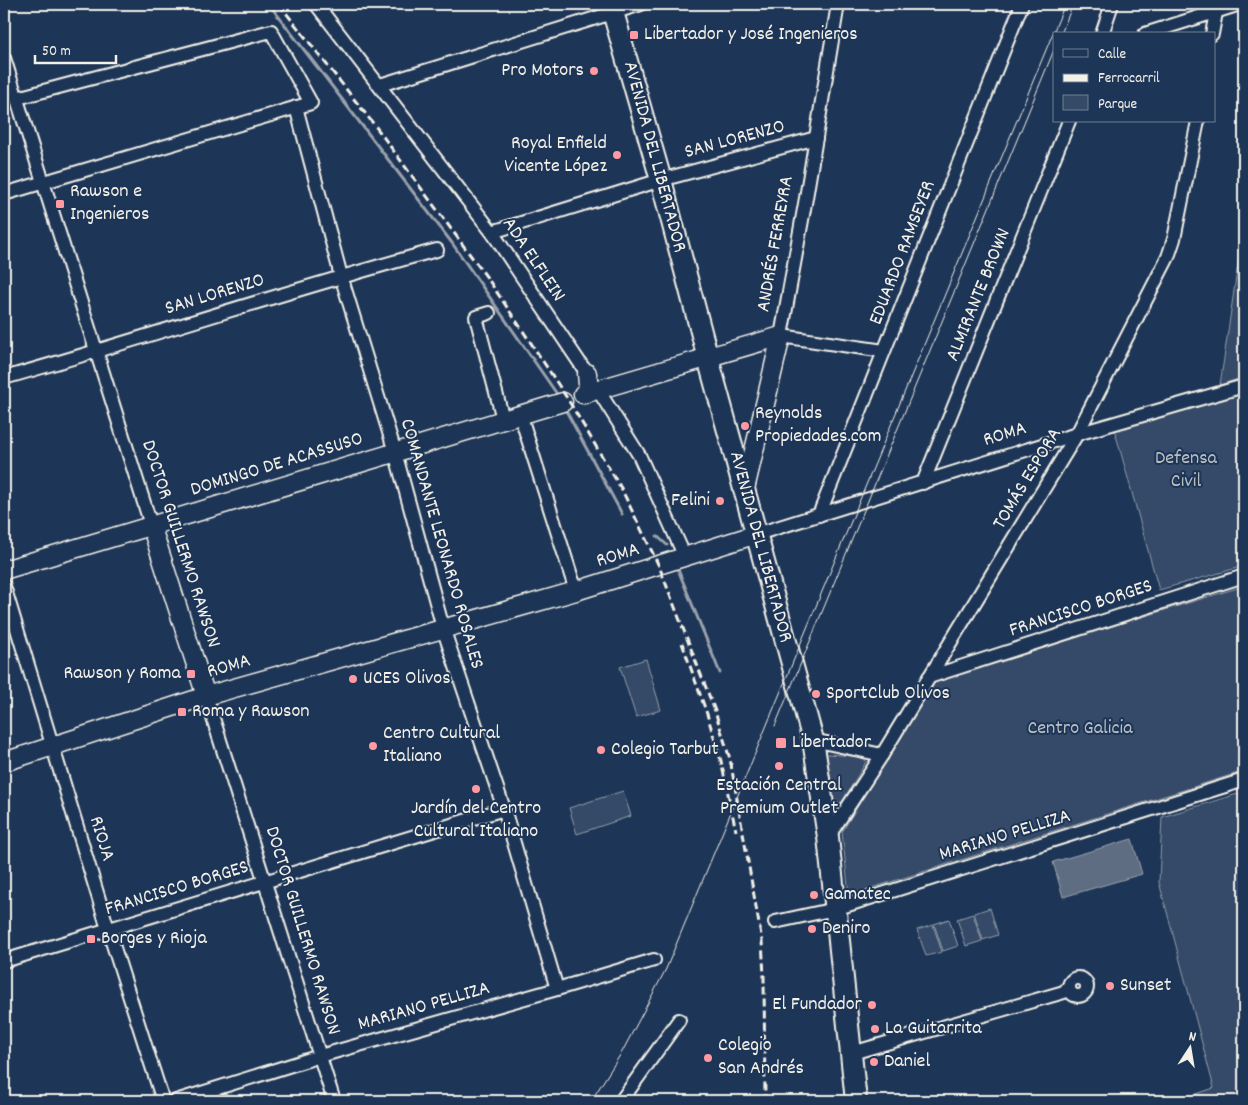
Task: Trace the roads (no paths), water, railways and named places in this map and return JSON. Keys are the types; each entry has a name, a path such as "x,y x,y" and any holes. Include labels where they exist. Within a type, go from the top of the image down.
{"main road":[{"name":"AVENIDA DEL LIBERTADOR","path":"614,8 813,740 828,837 856,1101"}],"street":[{"name":"ADA ELFLEIN","path":"316,4 492,232 586,373"},
{"path":"380,85 614,8 641,4"},
{"name":"ANDRÉS FERREYRA","path":"744,489 781,336 838,4"},
{"name":"EDUARDO RAMSEYER","path":"819,515 1022,4"},
{"path":"1103,32 1112,4"},
{"path":"1150,32 1216,8 1240,4"},
{"path":"1212,32 1216,8"},
{"path":"4,194 311,103 271,31 17,98"},
{"name":"DOCTOR GUILLERMO RAWSON","path":"4,58 95,352 334,1101"},
{"name":"COMANDANTE LEONARDO ROSALES","path":"296,107 341,276 394,452 443,628 504,808 557,989"},
{"name":"ALMIRANTE BROWN","path":"923,482 1068,122"},
{"name":"TOMÁS ESPORA","path":"828,837 882,755 1078,434 1168,257 1174,239 1198,122"},
{"name":"SAN LORENZO","path":"492,232 661,180 816,138"},
{"name":"SAN LORENZO","path":"4,378 341,276 437,250"},
{"path":"489,313 476,317 503,419"},
{"path":"593,395 781,336 884,352"},
{"path":"586,373 588,385 593,395 639,456 685,557"},
{"name":"ROMA","path":"4,762 206,696 576,591 1078,434 1244,386"},
{"name":"DOMINGO DE ACASSUSO","path":"4,570 563,402"},
{"path":"520,414 576,591"},
{"name":"FRANCISCO BORGES","path":"929,677 1244,576"},
{"name":"RIOJA","path":"4,586 108,929 163,1101"},
{"path":"813,740 882,755"},
{"name":"MARIANO PELLIZA","path":"775,922 835,909 1244,780"},
{"name":"FRANCISCO BORGES","path":"4,961 504,808"},
{"name":"MARIANO PELLIZA","path":"176,1101 320,1056 654,960"},
{"path":"852,1053 1069,991"},
{"path":"622,1101 679,1020"}],"waterway":[{"path":"269,4 452,243 559,397"},
{"path":"564,407 622,514"},
{"path":"657,536 667,545"},
{"path":"677,567 720,673"}],"tram line":[{"path":"1053,32 1065,4"},
{"path":"1062,32 1073,4"},
{"path":"591,1101 622,1052 666,969 1053,33"},
{"path":"775,726 1053,52"}],"railway":[{"path":"279,4 376,127 488,279 567,398 621,488 659,566 715,711 730,759 762,941 765,1101"},
{"path":"682,643 721,761 736,831"}],"place":[{"name":"Libertador y José Ingenieros","path":"634,35"},
{"name":"Pro Motors","path":"594,71"},
{"name":"Royal Enfield Vicente López","path":"617,155"},
{"name":"Rawson e Ingenieros","path":"60,204"},
{"name":"Reynolds Propiedades.com","path":"745,426"},
{"name":"Felini","path":"720,501"},
{"name":"Rawson y Roma","path":"191,674"},
{"name":"UCES Olivos","path":"353,679"},
{"name":"SportClub Olivos","path":"816,694"},
{"name":"Roma y Rawson","path":"182,712"},
{"name":"Libertador","path":"781,743"},
{"name":"Centro Cultural Italiano","path":"373,746"},
{"name":"Colegio Tarbut","path":"601,750"},
{"name":"Estación Central Premium Outlet","path":"779,766"},
{"name":"Jardín del Centro Cultural Italiano","path":"476,789"},
{"name":"Gamatec","path":"814,895"},
{"name":"Deniro","path":"812,929"},
{"name":"Borges y Rioja","path":"91,939"},
{"name":"Sunset","path":"1110,986"},
{"name":"El Fundador","path":"872,1005"},
{"name":"La Guitarrita","path":"875,1029"},
{"name":"Colegio San Andrés","path":"708,1058"},
{"name":"Daniel","path":"874,1062"}],"park label":[{"name":"Defensa Civil","path":"1186,470"},
{"name":"Centro Galicia","path":"1080,729"}]}
